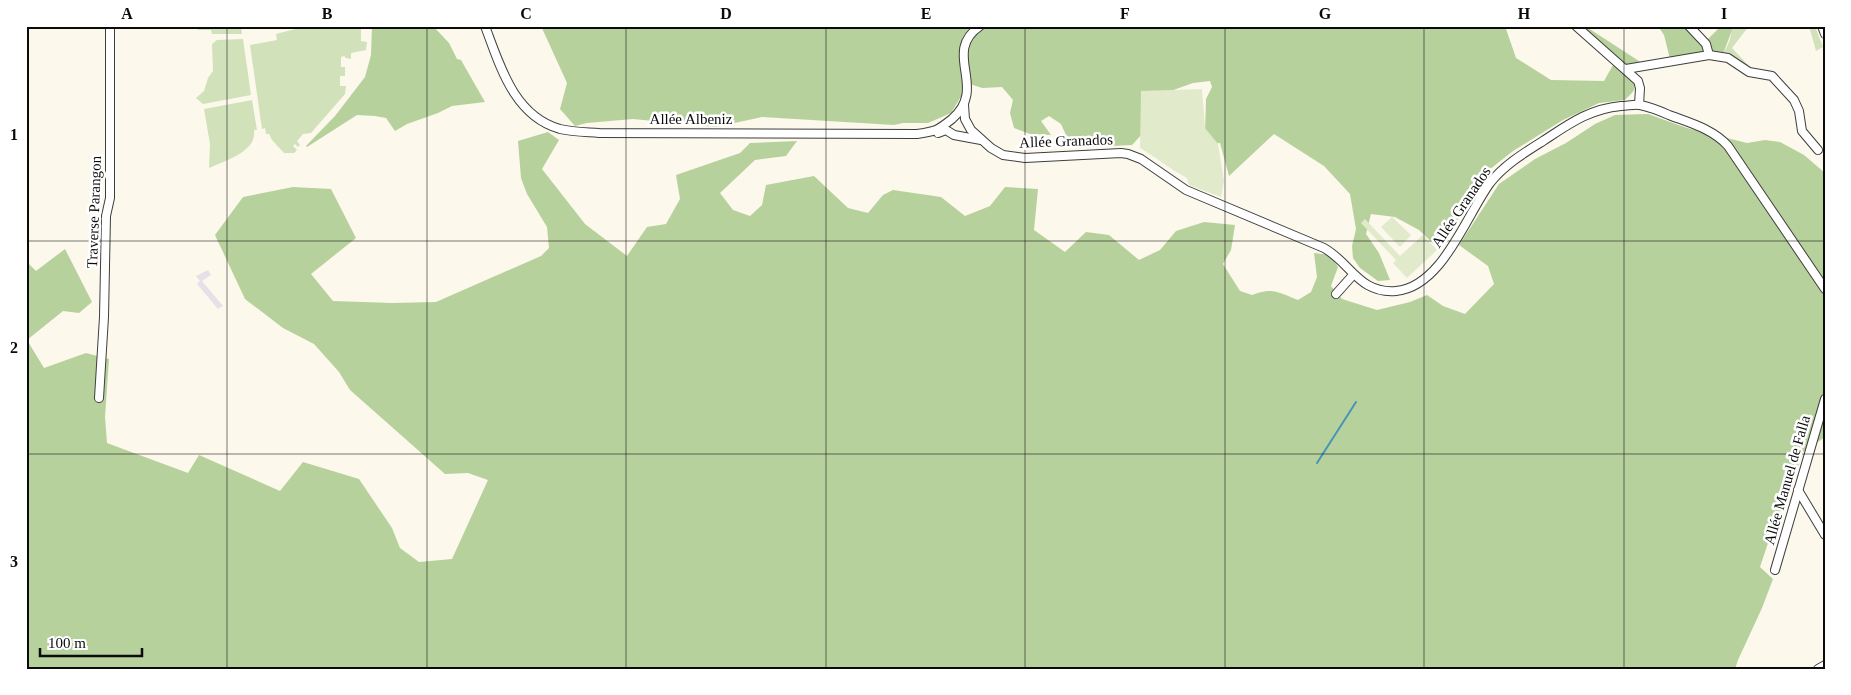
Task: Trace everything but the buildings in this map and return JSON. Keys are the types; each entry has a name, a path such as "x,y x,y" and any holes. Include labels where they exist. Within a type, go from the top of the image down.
{"street":[{"name":"Traverse Parangon","path":"99,398 104,317 106,216 110,198 110,26"},
{"name":"Allée Albeniz","path":"485,26 512,92 528,110 542,120 554,127 567,131 918,134 937,130 964,105"},
{"path":"964,105 968,88 963,53 968,38 980,26"},
{"path":"1576,26 1638,81 1640,88 1639,105"},
{"path":"1690,26 1706,44 1709,55"},
{"path":"1822,26 1825,34"},
{"path":"1626,69 1709,55 1728,58 1749,72 1772,76 1794,100 1799,111 1802,131 1818,150"},
{"name":"Allée Granados","path":"964,105 967,125 981,140 997,152 1016,158 1114,153 1134,155 1186,190 1324,248 1338,258 1353,276 1366,285 1390,291 1407,289 1421,283 1450,250 1490,184 1509,163 1586,114 1605,108 1639,105 1667,114 1720,137 1825,289"},
{"name":"Allée Albeniz","path":"946,130 950,120"},
{"name":"Allée Granados","path":"918,134 930,135 946,130 954,135 981,140"},
{"path":"1336,294 1353,276"},
{"name":"Allée Manuel de Falla","path":"1775,570 1825,399"},
{"path":"1798,490 1825,535"},
{"path":"1818,669 1825,665"}],"shaded area":[{"path":"208,270 211,275 202,281 223,306 218,309 197,284 200,281 196,276"}],"green space":[{"path":"197,26 241,26 242,34 212,34 211,30 198,30"},
{"path":"307,26 361,26 361,41 367,42 366,50 351,53 351,59 344,56 341,57 341,67 345,67 345,76 340,76 340,86 346,86 345,94 311,133 303,134 297,141 300,145 298,147 295,144 293,146 297,150 294,153 284,153 269,134 266,134 265,128 262,129 250,45 277,40 276,34"},
{"path":"372,26 433,26 449,43 457,59 461,60 485,102 452,106 407,124 395,131 386,118 357,115 307,147 335,116 365,77 371,55"},
{"path":"541,26 1505,26 1516,58 1551,80 1604,81 1613,65 1631,79 1634,90 1625,100 1599,103 1563,120 1513,151 1489,170 1451,231 1438,248 1419,230 1395,217 1371,214 1366,234 1379,253 1390,280 1378,281 1360,268 1353,258 1352,246 1356,229 1350,194 1324,166 1274,134 1229,176 1220,143 1179,148 1205,134 1206,99 1212,87 1210,81 1193,83 1165,93 1144,132 1132,145 1090,147 1074,143 1066,135 1061,124 1049,116 1041,121 1051,135 1030,134 1014,128 1010,113 1013,100 1002,87 982,88 964,82 962,95 951,113 928,123 894,125 762,117 716,127 633,119 587,123 575,126 560,109 567,83"},
{"path":"1581,26 1585,26 1642,63 1627,66"},
{"path":"1658,26 1688,26 1706,46 1706,53 1670,59 1664,35"},
{"path":"1721,26 1730,26 1732,30 1723,54 1712,51 1707,40"},
{"path":"1730,26 1749,26 1732,48 1749,66 1723,54 1731,37"},
{"path":"1809,26 1815,26 1823,47 1816,51"},
{"path":"243,39 251,95 203,104 196,98 204,91 208,78 213,71 212,44 217,40"},
{"path":"1202,89 1205,128 1218,144 1224,181 1221,197 1189,185 1187,178 1140,148 1141,91"},
{"path":"252,100 257,130 254,130 254,138 251,144 246,150 232,158 209,168 210,144 204,109"},
{"path":"1648,114 1687,128 1747,143 1765,140 1780,142 1804,155 1825,173 1825,437 1803,452 1788,496 1774,525 1760,567 1773,579 1735,669 26,669 26,261 36,271 65,249 92,302 79,313 63,311 27,340 44,368 86,353 109,359 105,417 107,443 188,473 199,455 280,491 303,462 359,479 392,528 400,548 419,562 452,559 488,480 468,473 445,474 350,390 339,372 314,344 283,328 245,299 215,235 243,197 293,187 331,189 356,238 311,274 333,301 436,302 541,256 549,248 547,227 527,194 521,178 518,141 548,132 559,140 542,169 585,224 627,256 647,227 666,224 680,199 676,175 740,153 750,143 797,141 786,156 755,160 720,193 733,210 750,216 762,205 766,185 814,176 848,208 868,213 883,195 893,190 941,197 965,216 990,206 1005,187 1038,189 1034,230 1065,252 1086,232 1109,235 1139,260 1160,250 1176,231 1204,222 1235,225 1231,250 1223,264 1240,291 1252,295 1270,291 1298,300 1311,292 1317,277 1314,253 1330,255 1338,267 1331,286 1342,299 1377,310 1410,302 1427,295 1443,306 1465,314 1494,284 1488,266 1459,245 1499,184 1535,159 1566,143 1595,124 1615,115"},
{"path":"1392,217 1411,235 1400,247 1381,227"},
{"path":"1365,219 1400,256 1423,235 1437,250 1407,278 1393,263 1396,260 1361,223"}],"waterway":[{"path":"1317,463 1356,402"}]}
